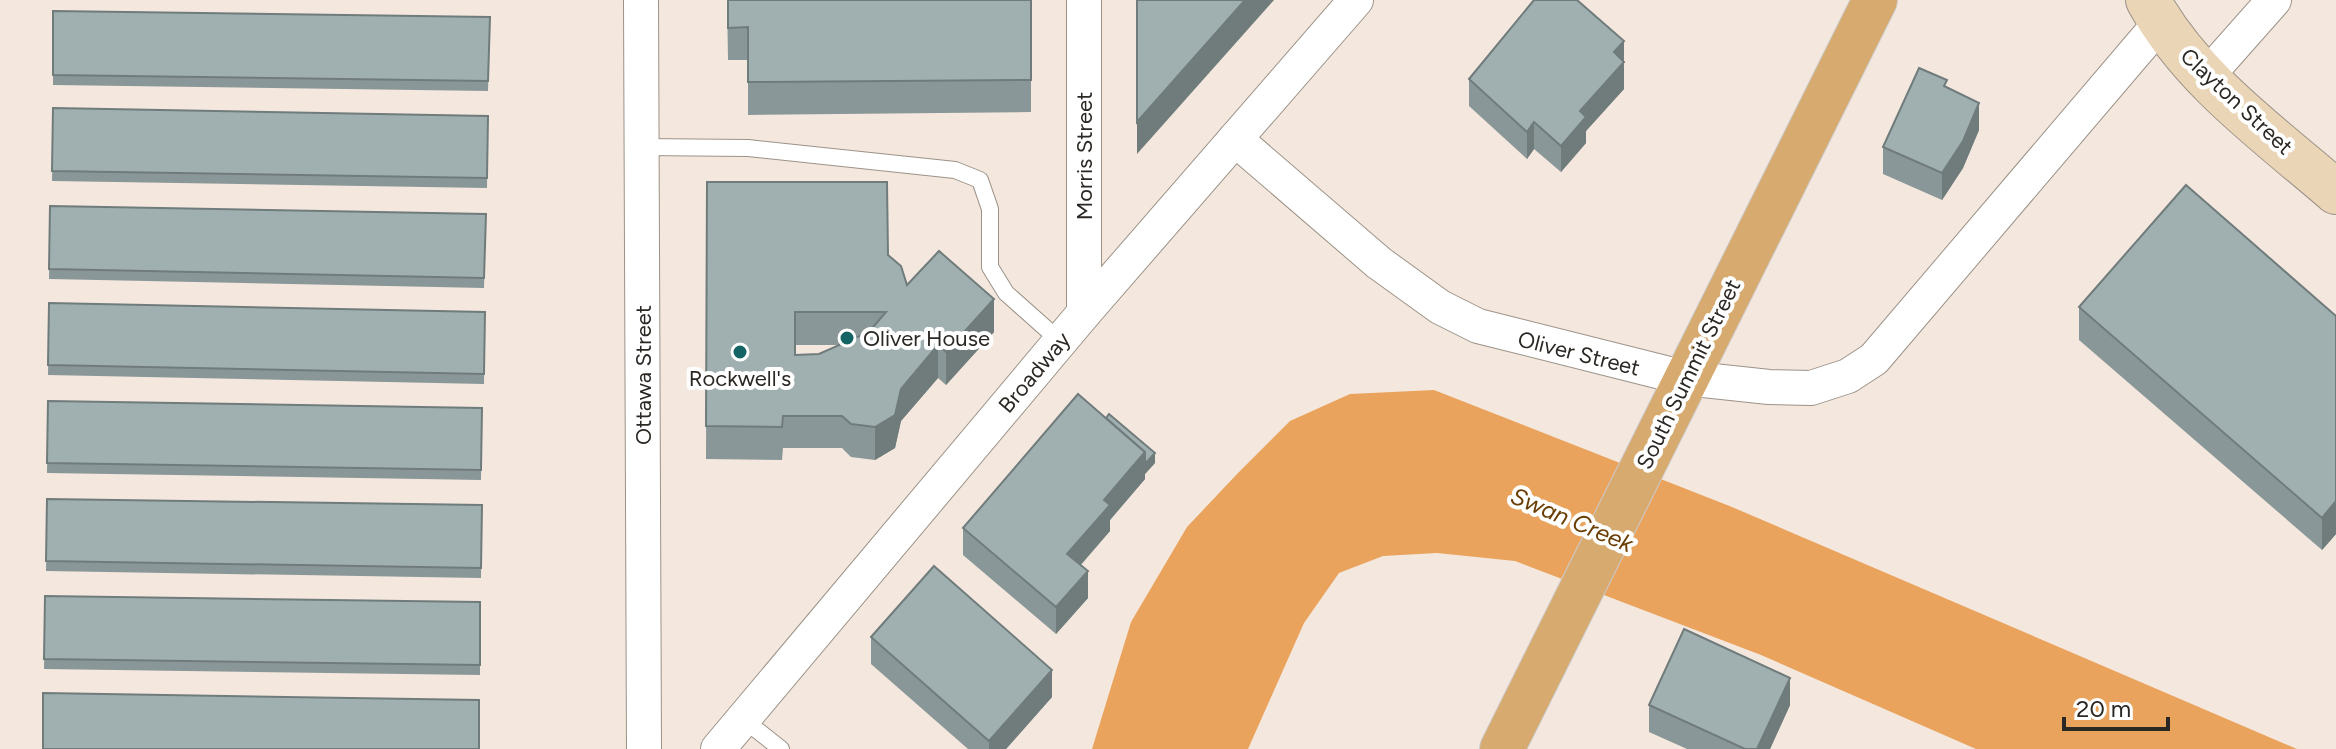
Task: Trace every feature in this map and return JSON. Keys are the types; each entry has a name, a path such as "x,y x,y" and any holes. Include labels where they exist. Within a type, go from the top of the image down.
{"main road":[{"name":"South Summit Street","path":"1502,749 1875,0"}],"street":[{"name":"Ottawa Street","path":"641,0 644,749"},
{"name":"Morris Street","path":"1084,0 1084,313"},
{"name":"Broadway","path":"718,749 1060,341 1356,0"},
{"path":"2205,78 2274,0"},
{"name":"Oliver Street","path":"1235,139 1326,221 1440,307 1514,338 1685,378 1811,388 1848,376 1874,359 2149,6"},
{"name":"Clayton Street","path":"2149,6 2205,78 2336,192"}],"lane":[{"path":"642,147 748,148 955,170 980,180 990,209 990,267 1006,293 1060,341"},
{"path":"743,719 781,749"}],"water":[{"name":"Swan Creek","path":"1434,390 1732,507 2297,749 1976,749 1761,655 1515,561 1437,553 1383,556 1339,573 1304,623 1248,749 1092,749 1131,622 1187,527 1238,473 1290,421 1350,394"}],"building":[{"path":"728,0 1031,0 1031,80 748,82 748,27 728,28"},
{"path":"1137,0 1245,0 1137,122"},
{"path":"1534,0 1577,0 1624,41 1614,52 1624,62 1580,111 1586,117 1561,146 1534,122 1527,132 1469,79"},
{"path":"53,11 490,17 488,81 53,75"},
{"path":"1919,68 1947,80 1944,86 1979,103 1963,141 1942,173 1883,147"},
{"path":"53,108 488,116 487,178 52,171"},
{"name":"Oliver House","path":"707,182 887,182 888,255 901,266 907,285 939,251 994,299 946,352 938,345 901,389 895,415 875,427 851,424 842,416 783,416 782,427 706,426","holes":["795,312 886,312 869,332 819,354 795,355"]},
{"path":"2186,185 2336,316 2336,501 2322,518 2079,307"},
{"path":"50,206 486,214 484,278 49,269"},
{"path":"49,303 485,312 484,374 48,365"},
{"path":"1078,394 1145,452 1104,500 1110,505 1067,554 1088,571 1056,607 963,528"},
{"path":"48,401 482,408 481,470 47,463"},
{"path":"1109,414 1155,453 1145,464 1145,452 1106,418"},
{"path":"47,499 482,505 481,568 46,561"},
{"path":"934,566 1052,670 989,741 871,637"},
{"path":"45,596 480,602 480,665 44,659"},
{"path":"1684,629 1790,678 1757,749 1745,749 1649,705"},
{"path":"43,693 479,700 479,749 43,749"}],"place":[{"name":"Oliver House","path":"847,338"},
{"name":"Rockwell's","path":"740,352"}]}
